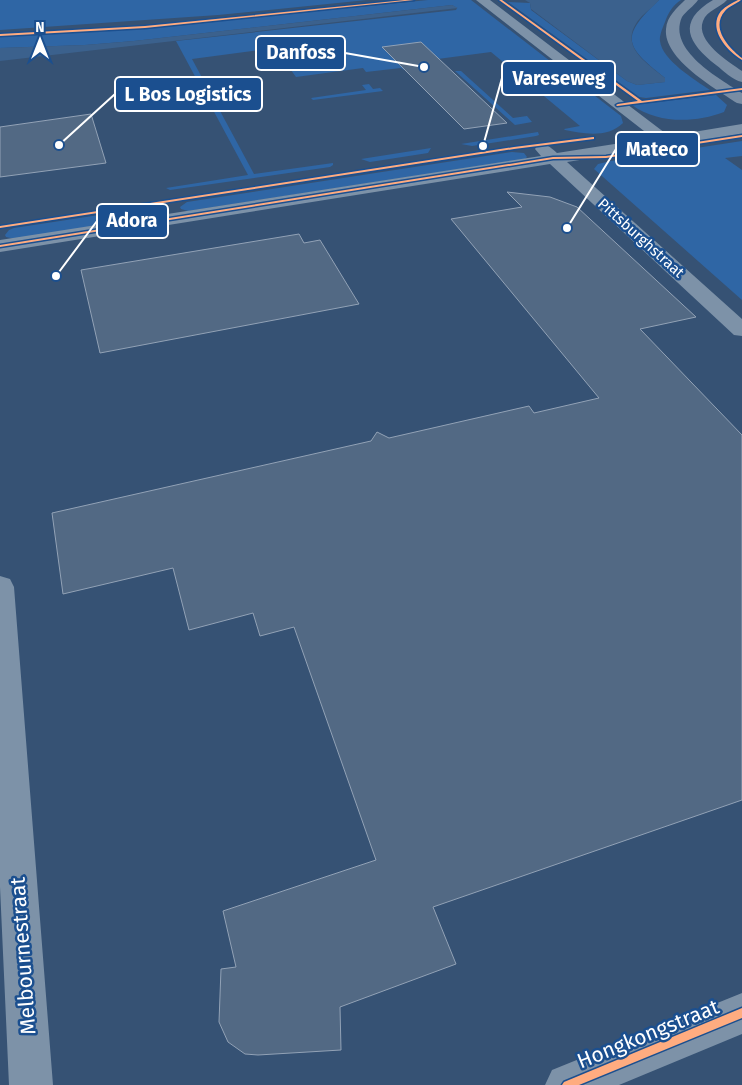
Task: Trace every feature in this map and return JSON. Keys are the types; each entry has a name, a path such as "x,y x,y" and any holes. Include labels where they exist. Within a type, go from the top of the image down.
{"main road":[{"path":"692,0 676,16 671,30 675,42 684,56 696,68 742,100"},
{"path":"720,0 710,5 697,19 694,29 698,41 710,54 742,78"}],"street":[{"path":"482,0 664,140"},
{"path":"0,246 546,152 650,129 742,114"},
{"path":"0,227 514,148 546,152 664,140 742,129"},
{"name":"Pittsburghstraat","path":"546,152 742,330"},
{"name":"Melbournestraat","path":"0,587 31,1085"},
{"name":"Hongkongstraat","path":"567,1085 742,1013"}],"shaded area":[{"path":"0,0 367,0 218,15 0,30"},
{"path":"428,0 471,0 621,116 623,123 610,131 596,134 565,130 580,126 491,52 407,63 411,68 404,70 401,68 366,72 363,68 296,77 275,48 192,59 254,174 333,163 333,165 330,167 170,190 166,188 248,175 176,41 456,10 457,8 452,5 134,41 0,48 0,37 165,26"},
{"path":"525,0 659,0 642,16 635,26 632,43 642,58 665,78 665,82 637,85 627,81 531,9 530,3"},
{"path":"659,0 681,0 669,12 666,19 660,37 662,48 680,69 710,90 646,98 639,97 508,2 530,3 531,10 627,81 637,85 665,82 665,78 642,58 632,41 637,24"},
{"path":"452,5 458,8 0,61 0,48 134,41"},
{"path":"455,71 461,71 513,118 527,116 532,122 515,125"},
{"path":"369,84 373,89 380,88 383,91 313,100 311,98 366,90 362,85"},
{"path":"716,95 727,105 724,112 689,120 653,116 632,105"},
{"path":"538,132 539,135 536,136 472,146 461,144"},
{"path":"742,141 742,156 725,158 742,170 742,300 594,169 598,164 611,161"},
{"path":"431,148 428,153 370,162 361,159"},
{"path":"512,152 524,153 527,157 525,159 188,211 180,207 187,202"},
{"path":"119,212 129,213 132,216 123,221 15,239 5,235 14,228"}],"building":[{"path":"421,42 507,123 464,129 382,47"},
{"path":"91,114 106,163 0,177 0,127"},
{"path":"507,192 550,197 577,207 696,317 640,329 742,435 742,800 433,907 456,964 340,1007 341,1050 258,1055 245,1054 228,1042 219,1022 221,969 236,967 223,911 376,860 294,627 260,636 253,613 189,630 173,568 63,594 52,513 371,441 377,432 389,438 529,406 534,413 599,398 451,219 522,207"},
{"path":"299,234 304,243 320,240 359,304 100,353 81,270"}],"cycle path":[{"path":"0,35 145,27 413,0"},
{"path":"500,0 640,101"},
{"path":"740,0 722,12 718,20 718,28 726,45 742,59"},
{"path":"618,105 742,89"},
{"path":"0,246 553,158 606,157 742,136"},
{"path":"0,227 514,148 593,138"},
{"path":"567,1085 742,1013"}],"place":[{"name":"Danfoss","path":"424,67"},
{"name":"L Bos Logistics","path":"59,145"},
{"name":"Vareseweg","path":"483,146"},
{"name":"Mateco","path":"567,228"},
{"name":"Adora","path":"56,276"}]}
